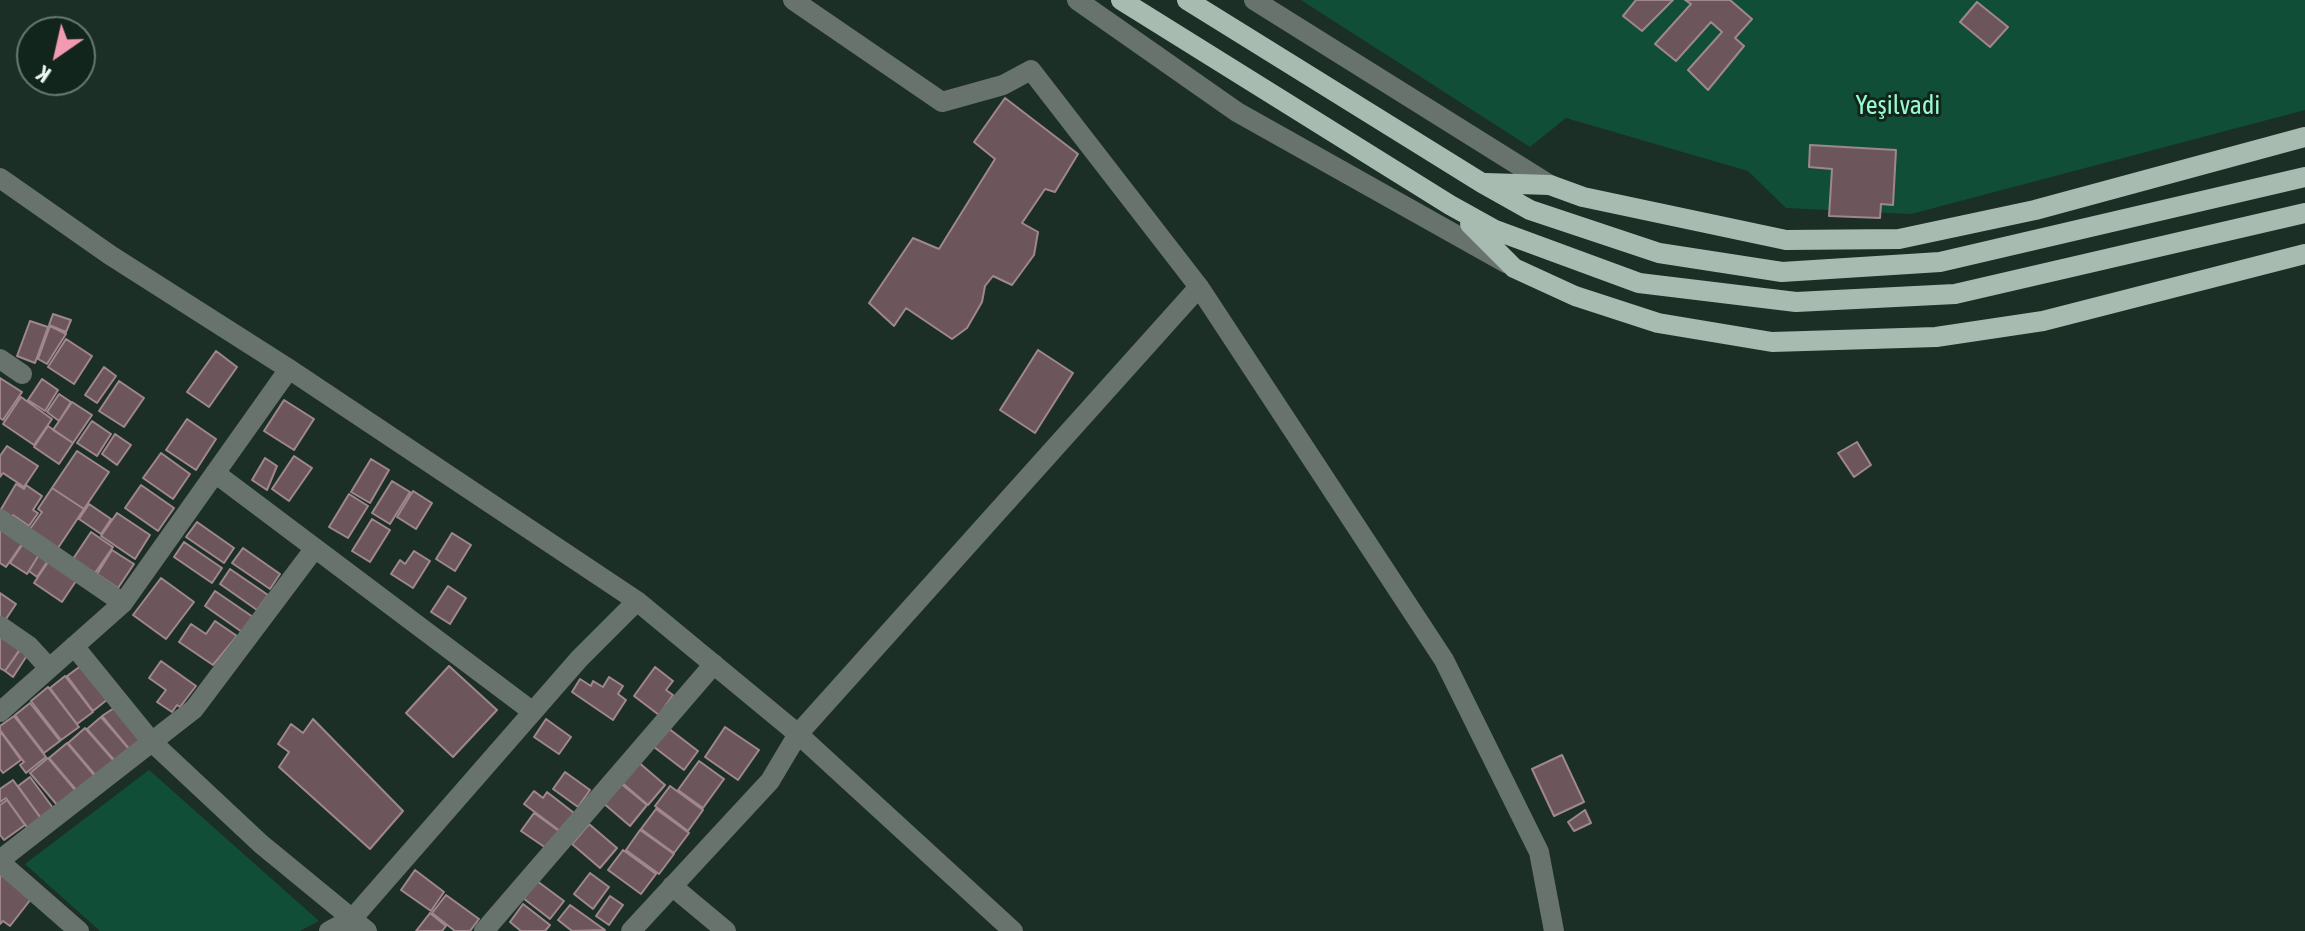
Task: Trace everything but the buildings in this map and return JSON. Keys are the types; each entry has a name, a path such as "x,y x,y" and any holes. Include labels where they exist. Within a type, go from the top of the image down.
{"main road":[{"path":"1121,0 1495,230 1639,283 1796,302 1955,294 2305,213"},
{"path":"1187,0 1530,210 1659,253 1782,272 1940,262 2305,177"},
{"path":"1482,183 1550,185 1583,197 1786,240 1899,239 2035,210 2305,137"},
{"path":"1450,205 1514,268 1575,296 1658,323 1772,342 1936,337 2043,321 2305,254"}],"street":[{"path":"793,0 942,102 1003,85 1031,70 1199,287 1444,660 1539,852 1554,931"},
{"path":"1077,0 1237,112 1514,268"},
{"path":"1254,0 1550,185"},
{"path":"0,178 110,255 289,369 637,601 798,734 1013,931"},
{"path":"631,931 770,781 798,734 1199,287"},
{"path":"0,359 22,374"},
{"path":"1,710 123,603 289,369"},
{"path":"215,473 533,712"},
{"path":"0,519 123,603"},
{"path":"79,931 0,861 194,709 315,548"},
{"path":"329,931 360,925 533,712 579,659 637,601"},
{"path":"0,626 29,646 49,668"},
{"path":"74,646 152,742 261,844 360,925"},
{"path":"484,931 714,664"},
{"path":"672,886 726,931"}],"green space":[{"name":"Yeşilvadi","path":"1301,0 2305,0 2305,110 1911,214 1786,208 1748,171 1566,118 1530,147"},
{"path":"149,770 319,921 300,931 100,931 25,864"}]}
